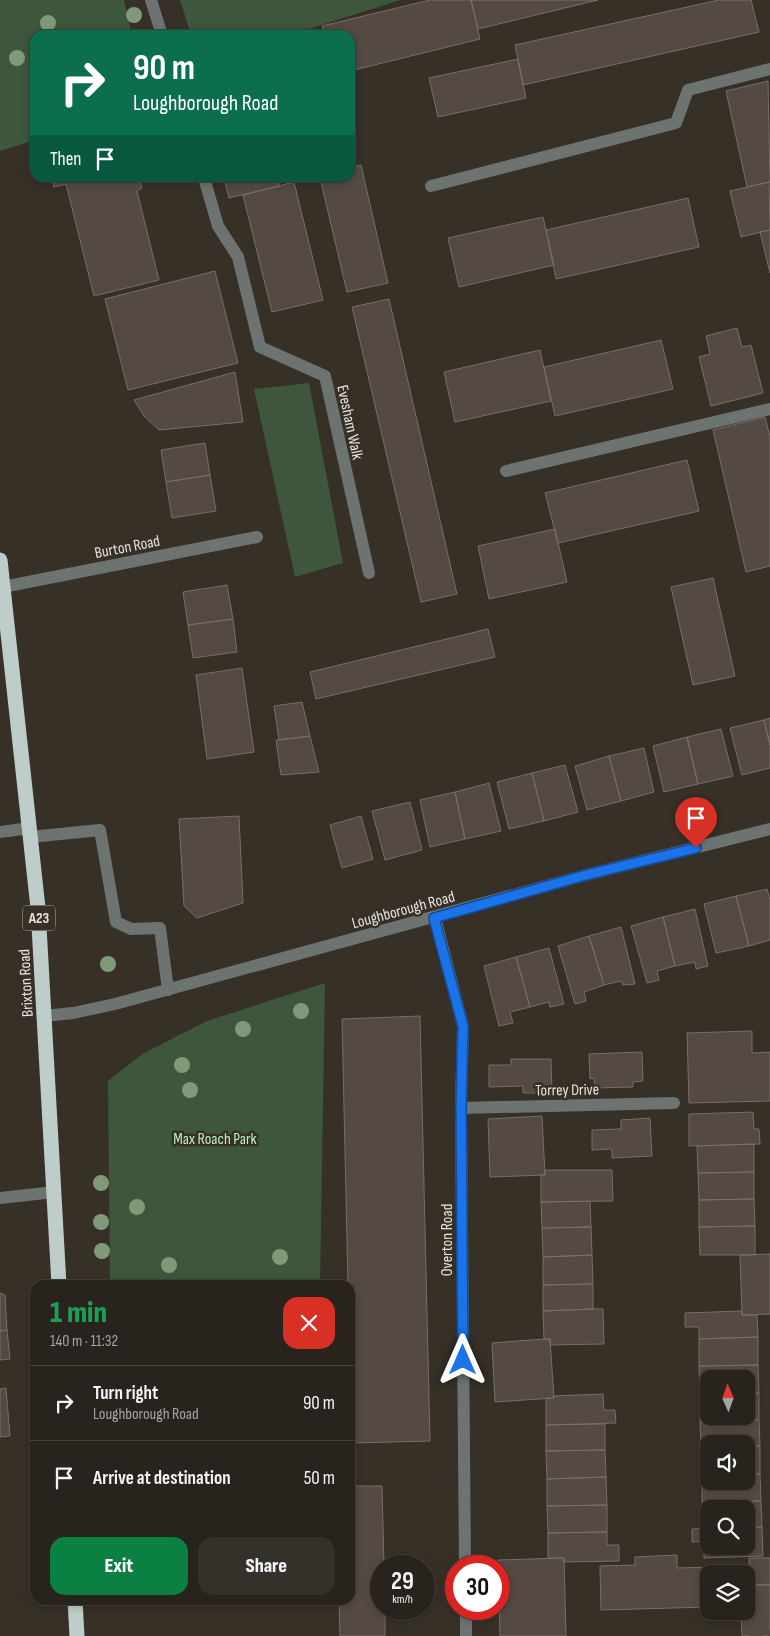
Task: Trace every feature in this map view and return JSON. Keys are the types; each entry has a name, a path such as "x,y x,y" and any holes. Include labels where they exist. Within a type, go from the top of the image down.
{"highway":[{"name":"Brixton Road","path":"0,560 38,908 59,1280"},
{"path":"75,1605 77,1636"}],"street":[{"path":"151,0 160,30"},
{"path":"431,186 676,123 688,90 770,69"},
{"name":"Evesham Walk","path":"205,182 218,226 238,258 260,347 325,376 369,573"},
{"path":"506,471 770,409"},
{"name":"Burton Road","path":"3,587 257,537"},
{"name":"Loughborough Road","path":"44,1016 80,1012 168,990 586,875 770,829"},
{"path":"0,832 30,833 100,830 116,922 132,929 160,928 168,990"},
{"name":"Overton Road","path":"434,918 463,1026 461,1108 465,1555"},
{"name":"Torrey Drive","path":"461,1108 674,1102"},
{"path":"0,1198 54,1192"},
{"path":"466,1620 466,1636"}],"green space":[{"path":"0,0 124,0 131,30 30,30 30,142 0,151"},
{"path":"180,0 400,0 306,30 189,30"},
{"path":"309,383 343,563 295,577 254,389"},
{"name":"Max Roach Park","path":"325,983 320,1280 110,1280 108,1081 142,1054 207,1021"}],"building":[{"path":"430,0 471,0 480,39 355,70 355,30 323,30 322,26"},
{"path":"471,0 598,0 478,29"},
{"path":"719,0 751,0 759,32 523,85 515,45"},
{"path":"518,59 526,98 438,117 429,78"},
{"path":"768,81 770,182 747,187 726,91"},
{"path":"361,165 388,283 347,292 321,182 355,182 355,167"},
{"path":"53,182 140,182 142,188 137,191 159,280 94,296 66,184 54,187"},
{"path":"225,182 279,182 280,186 229,198"},
{"path":"294,182 323,300 272,312 243,195"},
{"path":"769,182 770,230 741,237 730,191"},
{"path":"688,198 699,247 556,279 546,230"},
{"path":"543,217 554,265 459,287 448,238"},
{"path":"770,230 770,273 760,232"},
{"path":"215,271 238,363 128,390 105,299"},
{"path":"389,299 457,594 421,602 352,307"},
{"path":"737,328 742,347 751,345 763,393 711,406 699,357 710,354 706,336"},
{"path":"661,340 673,389 555,416 544,367"},
{"path":"540,350 551,401 455,422 444,372"},
{"path":"235,372 243,422 159,430 144,416 134,400"},
{"path":"765,417 770,437 770,566 746,572 713,430"},
{"path":"205,443 210,475 166,482 161,450"},
{"path":"687,460 699,511 558,543 545,493"},
{"path":"210,475 216,511 172,518 166,482"},
{"path":"555,529 567,582 489,599 478,546"},
{"path":"713,578 735,676 693,685 671,587"},
{"path":"227,585 233,619 188,625 183,592"},
{"path":"233,619 237,652 193,658 188,625"},
{"path":"488,629 495,657 316,699 310,672"},
{"path":"242,668 254,752 207,759 196,675"},
{"path":"302,702 310,736 279,740 274,706"},
{"path":"770,718 770,745 764,720"},
{"path":"764,720 770,745 770,768 742,775 730,728"},
{"path":"721,729 733,776 698,784 687,737"},
{"path":"310,736 319,772 281,775 276,740"},
{"path":"687,737 698,784 664,792 653,746"},
{"path":"644,748 654,792 621,801 609,756"},
{"path":"609,756 621,801 587,810 575,766"},
{"path":"565,765 578,812 544,821 532,773"},
{"path":"532,773 544,821 509,829 497,782"},
{"path":"489,783 501,831 465,839 455,792"},
{"path":"455,792 465,839 430,847 420,800"},
{"path":"410,802 422,850 385,860 372,811"},
{"path":"239,816 243,903 197,918 184,906 179,819"},
{"path":"361,816 373,859 342,868 330,825"},
{"path":"767,889 770,900 770,940 749,946 736,896"},
{"path":"736,896 749,946 716,953 704,904"},
{"path":"695,909 708,966 696,969 695,962 675,966 663,917"},
{"path":"663,917 675,966 657,971 659,980 647,983 631,926"},
{"path":"621,927 635,984 623,985 621,981 604,985 589,936"},
{"path":"589,936 604,985 584,992 586,1001 575,1004 558,946"},
{"path":"549,948 564,1004 550,1007 549,1002 530,1007 516,957"},
{"path":"516,957 530,1007 510,1012 513,1023 499,1026 484,966"},
{"path":"420,1016 430,1441 355,1443 355,1280 348,1280 342,1019"},
{"path":"752,1031 752,1053 770,1052 770,1101 689,1103 687,1033"},
{"path":"642,1052 643,1081 633,1082 633,1087 595,1088 594,1078 590,1079 589,1054"},
{"path":"511,1059 551,1059 552,1093 523,1093 523,1086 489,1087 489,1065 511,1065"},
{"path":"753,1112 754,1129 759,1129 760,1144 689,1146 689,1114"},
{"path":"542,1116 545,1175 490,1177 488,1119"},
{"path":"650,1118 652,1156 612,1158 612,1149 592,1150 592,1130 621,1129 621,1120"},
{"path":"754,1144 754,1172 698,1173 697,1146"},
{"path":"545,1170 612,1170 613,1201 541,1202 541,1175 545,1175"},
{"path":"754,1172 754,1199 699,1200 698,1173"},
{"path":"754,1199 755,1226 699,1227 699,1200"},
{"path":"590,1201 591,1227 542,1228 541,1202"},
{"path":"755,1226 755,1255 700,1255 699,1227"},
{"path":"591,1227 592,1255 543,1257 542,1228"},
{"path":"770,1254 770,1314 742,1315 740,1255"},
{"path":"592,1255 593,1284 543,1285 543,1257"},
{"path":"593,1284 593,1309 543,1311 543,1285"},
{"path":"0,1293 5,1295 7,1330 0,1331"},
{"path":"603,1309 604,1344 550,1345 550,1339 544,1339 543,1311"},
{"path":"742,1311 742,1315 757,1315 758,1337 699,1339 699,1327 685,1327 685,1313"},
{"path":"7,1330 10,1359 0,1360 0,1331"},
{"path":"758,1337 758,1365 699,1366 699,1339"},
{"path":"550,1339 554,1398 495,1402 492,1343"},
{"path":"758,1365 759,1393 755,1393 755,1370 700,1370 700,1394 699,1366"},
{"path":"6,1388 10,1436 0,1437 0,1389"},
{"path":"755,1393 759,1393 759,1420 755,1420"},
{"path":"603,1394 604,1410 615,1410 616,1423 546,1425 546,1398 554,1398 553,1396"},
{"path":"755,1420 759,1420 760,1446 755,1446 755,1435 701,1435 700,1425 755,1425"},
{"path":"605,1424 605,1450 546,1451 546,1425"},
{"path":"755,1446 760,1446 760,1474 755,1474"},
{"path":"605,1450 606,1477 547,1479 546,1451"},
{"path":"755,1474 760,1474 761,1501 702,1500 702,1490 755,1490"},
{"path":"606,1477 607,1505 547,1506 547,1479"},
{"path":"355,1486 382,1486 384,1555 370,1555 370,1620 385,1620 385,1636 340,1636 339,1605 355,1605"},
{"path":"755,1501 761,1501 762,1527 755,1527"},
{"path":"607,1505 607,1532 548,1533 547,1506"},
{"path":"755,1527 762,1527 763,1556 704,1558 704,1555 755,1555"},
{"path":"692,1529 700,1529 700,1541 692,1542"},
{"path":"607,1532 607,1545 619,1545 619,1561 564,1562 564,1558 548,1558 548,1533"},
{"path":"677,1555 677,1568 700,1567 700,1607 601,1610 600,1566 635,1565 635,1557"},
{"path":"564,1558 566,1636 500,1636 500,1620 510,1620 510,1560"},
{"path":"749,1558 770,1558 770,1585 755,1585 755,1565 749,1565"},
{"path":"755,1585 770,1585 770,1636 742,1636 741,1620 755,1620"}],"tunnel":[{"path":"750,1636 770,1635"}],"route":[{"path":"463,1360 461,1108 463,1026 443,944 434,918 586,875 696,848"}]}
